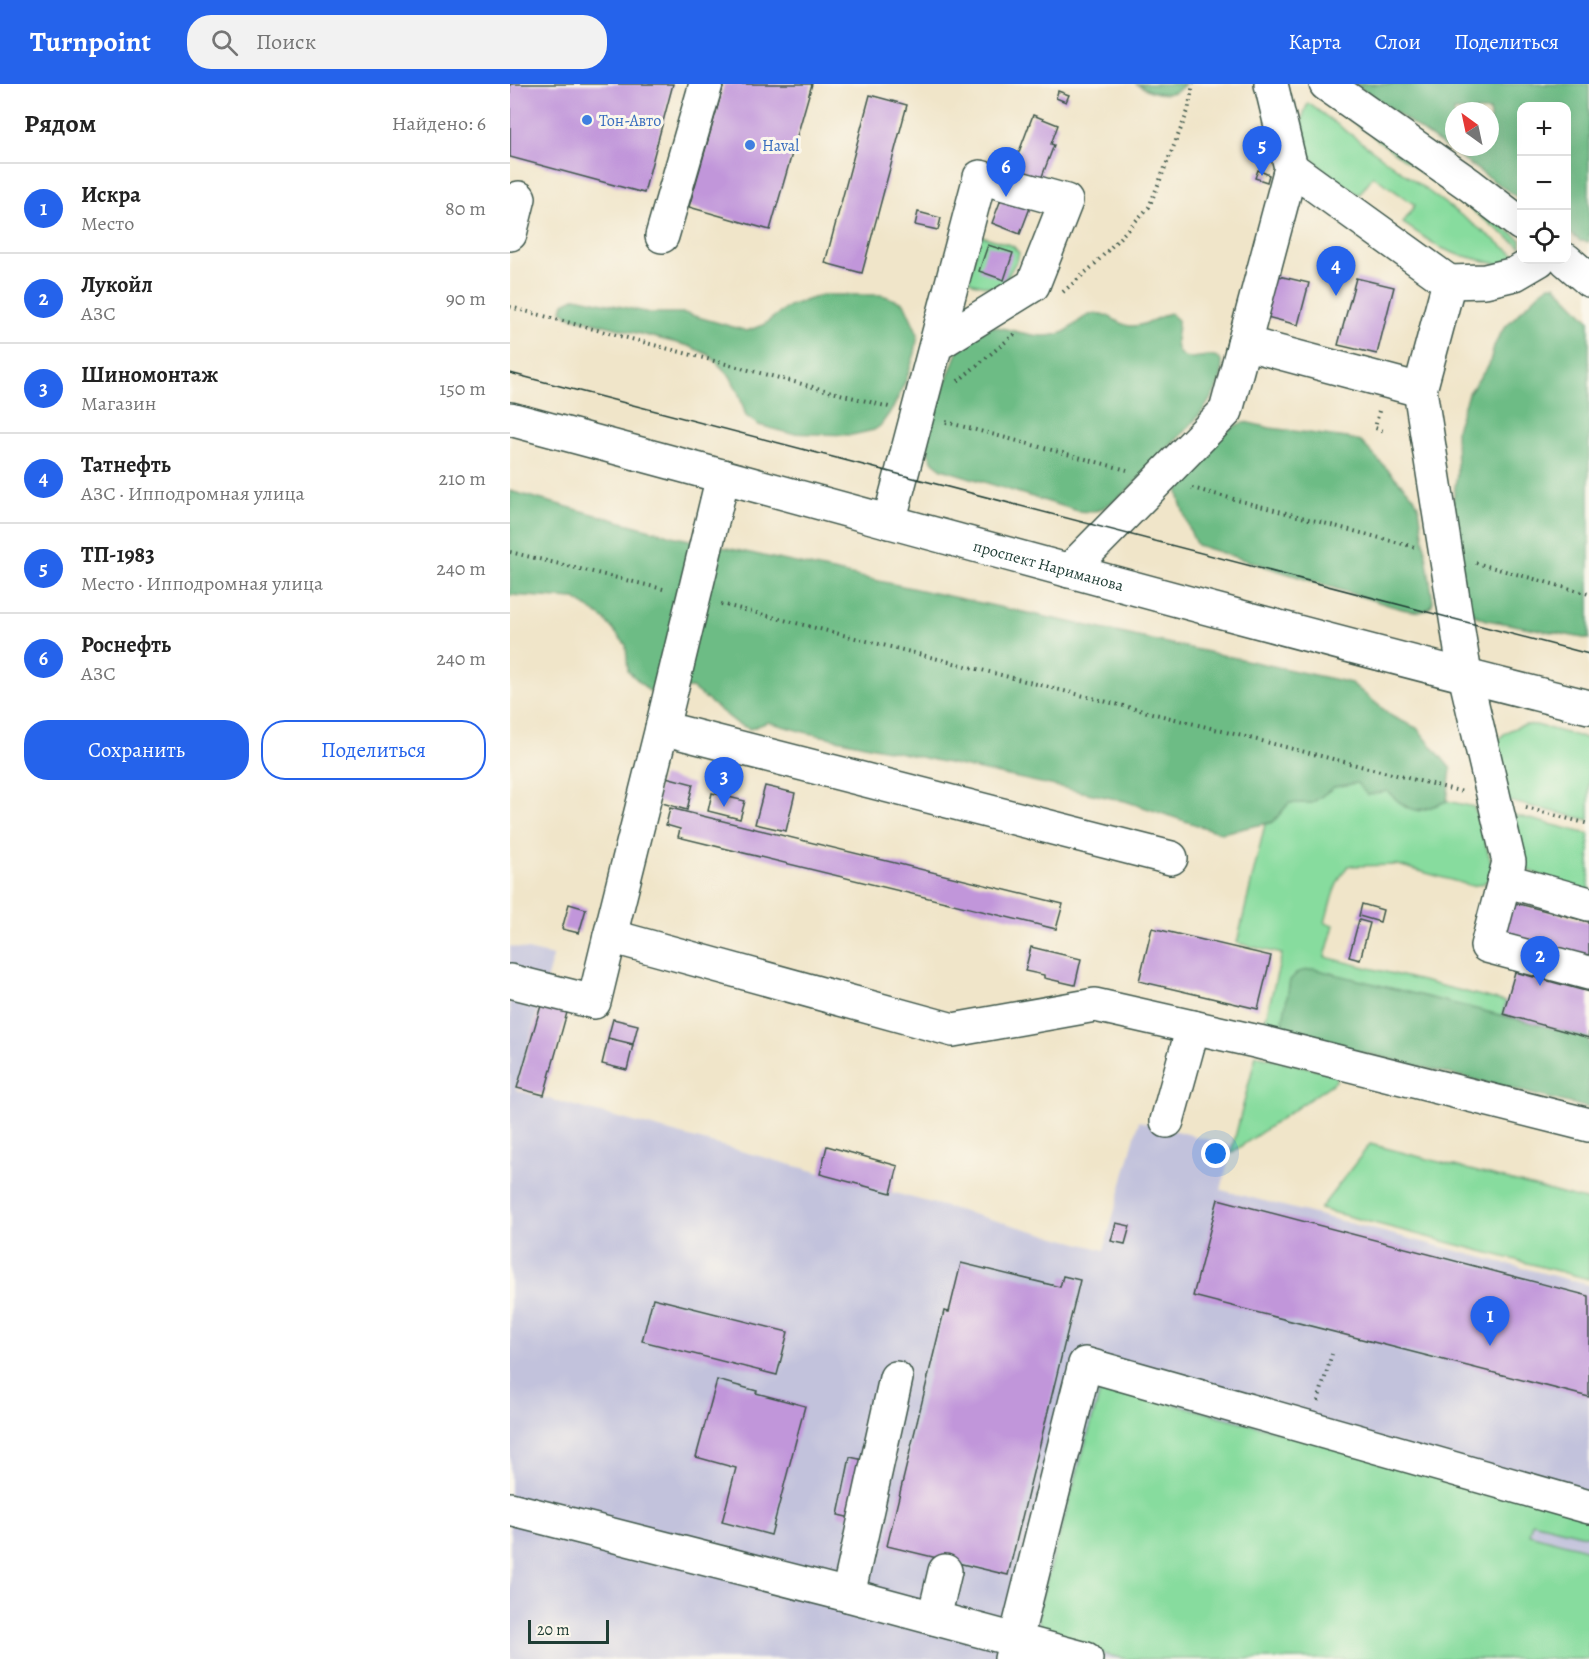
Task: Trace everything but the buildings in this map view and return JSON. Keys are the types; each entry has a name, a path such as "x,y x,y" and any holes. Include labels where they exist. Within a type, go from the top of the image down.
{"main road":[{"path":"662,236 706,84"},
{"path":"1069,571 1226,411 1291,168 1271,84"},
{"path":"1326,84 1470,185 1517,222"},
{"path":"1291,168 1449,282 1485,280 1515,274 1532,264"},
{"path":"889,522 980,177 1066,201 1034,285 936,345"},
{"path":"510,234 519,198"},
{"path":"1571,264 1589,280"},
{"path":"1449,282 1420,390 1465,675 1509,862 1487,946 1589,973"},
{"path":"1244,343 1420,390"},
{"name":"проспект Нариманова","path":"510,419 1069,571 1589,707"},
{"path":"510,981 594,1002 723,476"},
{"path":"662,728 1171,858"},
{"path":"1504,880 1589,904"},
{"path":"610,936 953,1030 1095,1005 1589,1125"},
{"path":"1167,1121 1193,1027"},
{"path":"1013,1649 1086,1364 1589,1507"},
{"path":"848,1595 896,1378"},
{"path":"510,1509 934,1618 1013,1649 1086,1659"},
{"path":"934,1618 945,1571"}],"path":[{"path":"1058,297 1093,266 1149,207 1188,111 1193,84"},
{"path":"510,306 1589,594"},
{"path":"953,386 1023,327"},
{"path":"1369,408 1380,411 1375,428 1385,431"},
{"path":"510,552 1589,825"},
{"path":"1311,1428 1332,1354"}],"shaded area":[{"path":"510,946 553,956 516,1090 1104,1250 1139,1121 1232,1146 1221,1190 1589,1285 1589,1659 510,1659"}],"green space":[{"path":"1137,84 1185,84 1174,92 1162,94"},
{"path":"1355,84 1589,84 1589,242 1580,241 1571,234 1571,102 1517,102 1517,197 1458,156 1499,156 1499,102 1445,102 1445,147"},
{"path":"1320,97 1341,106 1517,237 1517,244"},
{"path":"1308,103 1517,256 1517,261 1497,264 1456,254 1439,247 1403,223 1415,205 1373,176 1359,195 1333,177 1312,158 1301,134 1302,120"},
{"path":"979,235 1013,246 1019,253 1003,285 994,288 969,280"},
{"path":"1550,285 1555,285 1589,320 1589,639 1487,620 1474,615 1469,609 1449,527 1457,474 1456,429 1468,394 1489,365 1494,346 1504,328"},
{"path":"822,295 882,295 904,303 918,334 915,353 906,380 893,408 880,426 874,430 852,435 788,433 759,425 746,416 730,376 709,355 689,346 568,316 562,310 564,303 576,297 650,313 684,313 747,331 763,325 789,306"},
{"path":"1170,313 1178,320 1176,344 1178,351 1189,358 1217,357 1221,360 1221,379 1213,395 1195,420 1136,482 1110,504 1096,511 1078,511 942,469 933,462 928,452 928,428 958,350 989,326 1032,335 1050,336 1064,332 1085,317 1095,314 1135,326"},
{"path":"1245,422 1361,442 1414,497 1419,508 1433,601 1430,607 1420,611 1400,608 1197,545 1178,491 1207,450 1226,432"},
{"path":"510,491 676,537 1351,683 1393,717 1417,728 1451,769 1447,801 1415,810 1387,791 1368,795 1357,783 1334,787 1312,803 1289,803 1273,822 1221,833 1125,801 804,732 768,722 750,729 738,724 692,688 649,691 628,671 626,645 604,619 575,599 510,595"},
{"path":"1526,725 1536,725 1589,739 1589,820 1504,800 1494,747 1507,732"},
{"path":"1357,783 1387,791 1405,807 1420,811 1447,801 1474,807 1493,868 1492,878 1482,884 1472,886 1398,865 1348,866 1336,886 1325,923 1334,925 1325,957 1506,1002 1503,1014 1589,1038 1261,1037 1282,954 1237,943 1265,824 1273,822 1289,803 1312,803 1334,787"},
{"path":"1510,814 1589,834 1589,896 1528,870"},
{"path":"1314,969 1589,1037 1589,1108 1287,1034 1283,1021 1290,980 1298,972"},
{"path":"1256,1055 1337,1074 1336,1081 1231,1153"},
{"path":"1370,1144 1589,1201 1589,1279 1320,1209"},
{"path":"1102,1385 1589,1514 1589,1536 1532,1522 1529,1534 1589,1550 1589,1659 1126,1659 1078,1647 1053,1637 1039,1623 1040,1604"}],"tram line":[{"path":"510,373 1589,654"}],"place":[{"name":"Тон-Авто","path":"587,120"},
{"name":"Haval","path":"750,145"},
{"name":"ТП-1983","path":"1262,176"},
{"name":"Роснефть","path":"1006,197"},
{"name":"Татнефть","path":"1336,296"},
{"name":"Шиномонтаж","path":"724,807"},
{"name":"Лукойл","path":"1540,986"},
{"name":"Искра","path":"1490,1346"}]}
